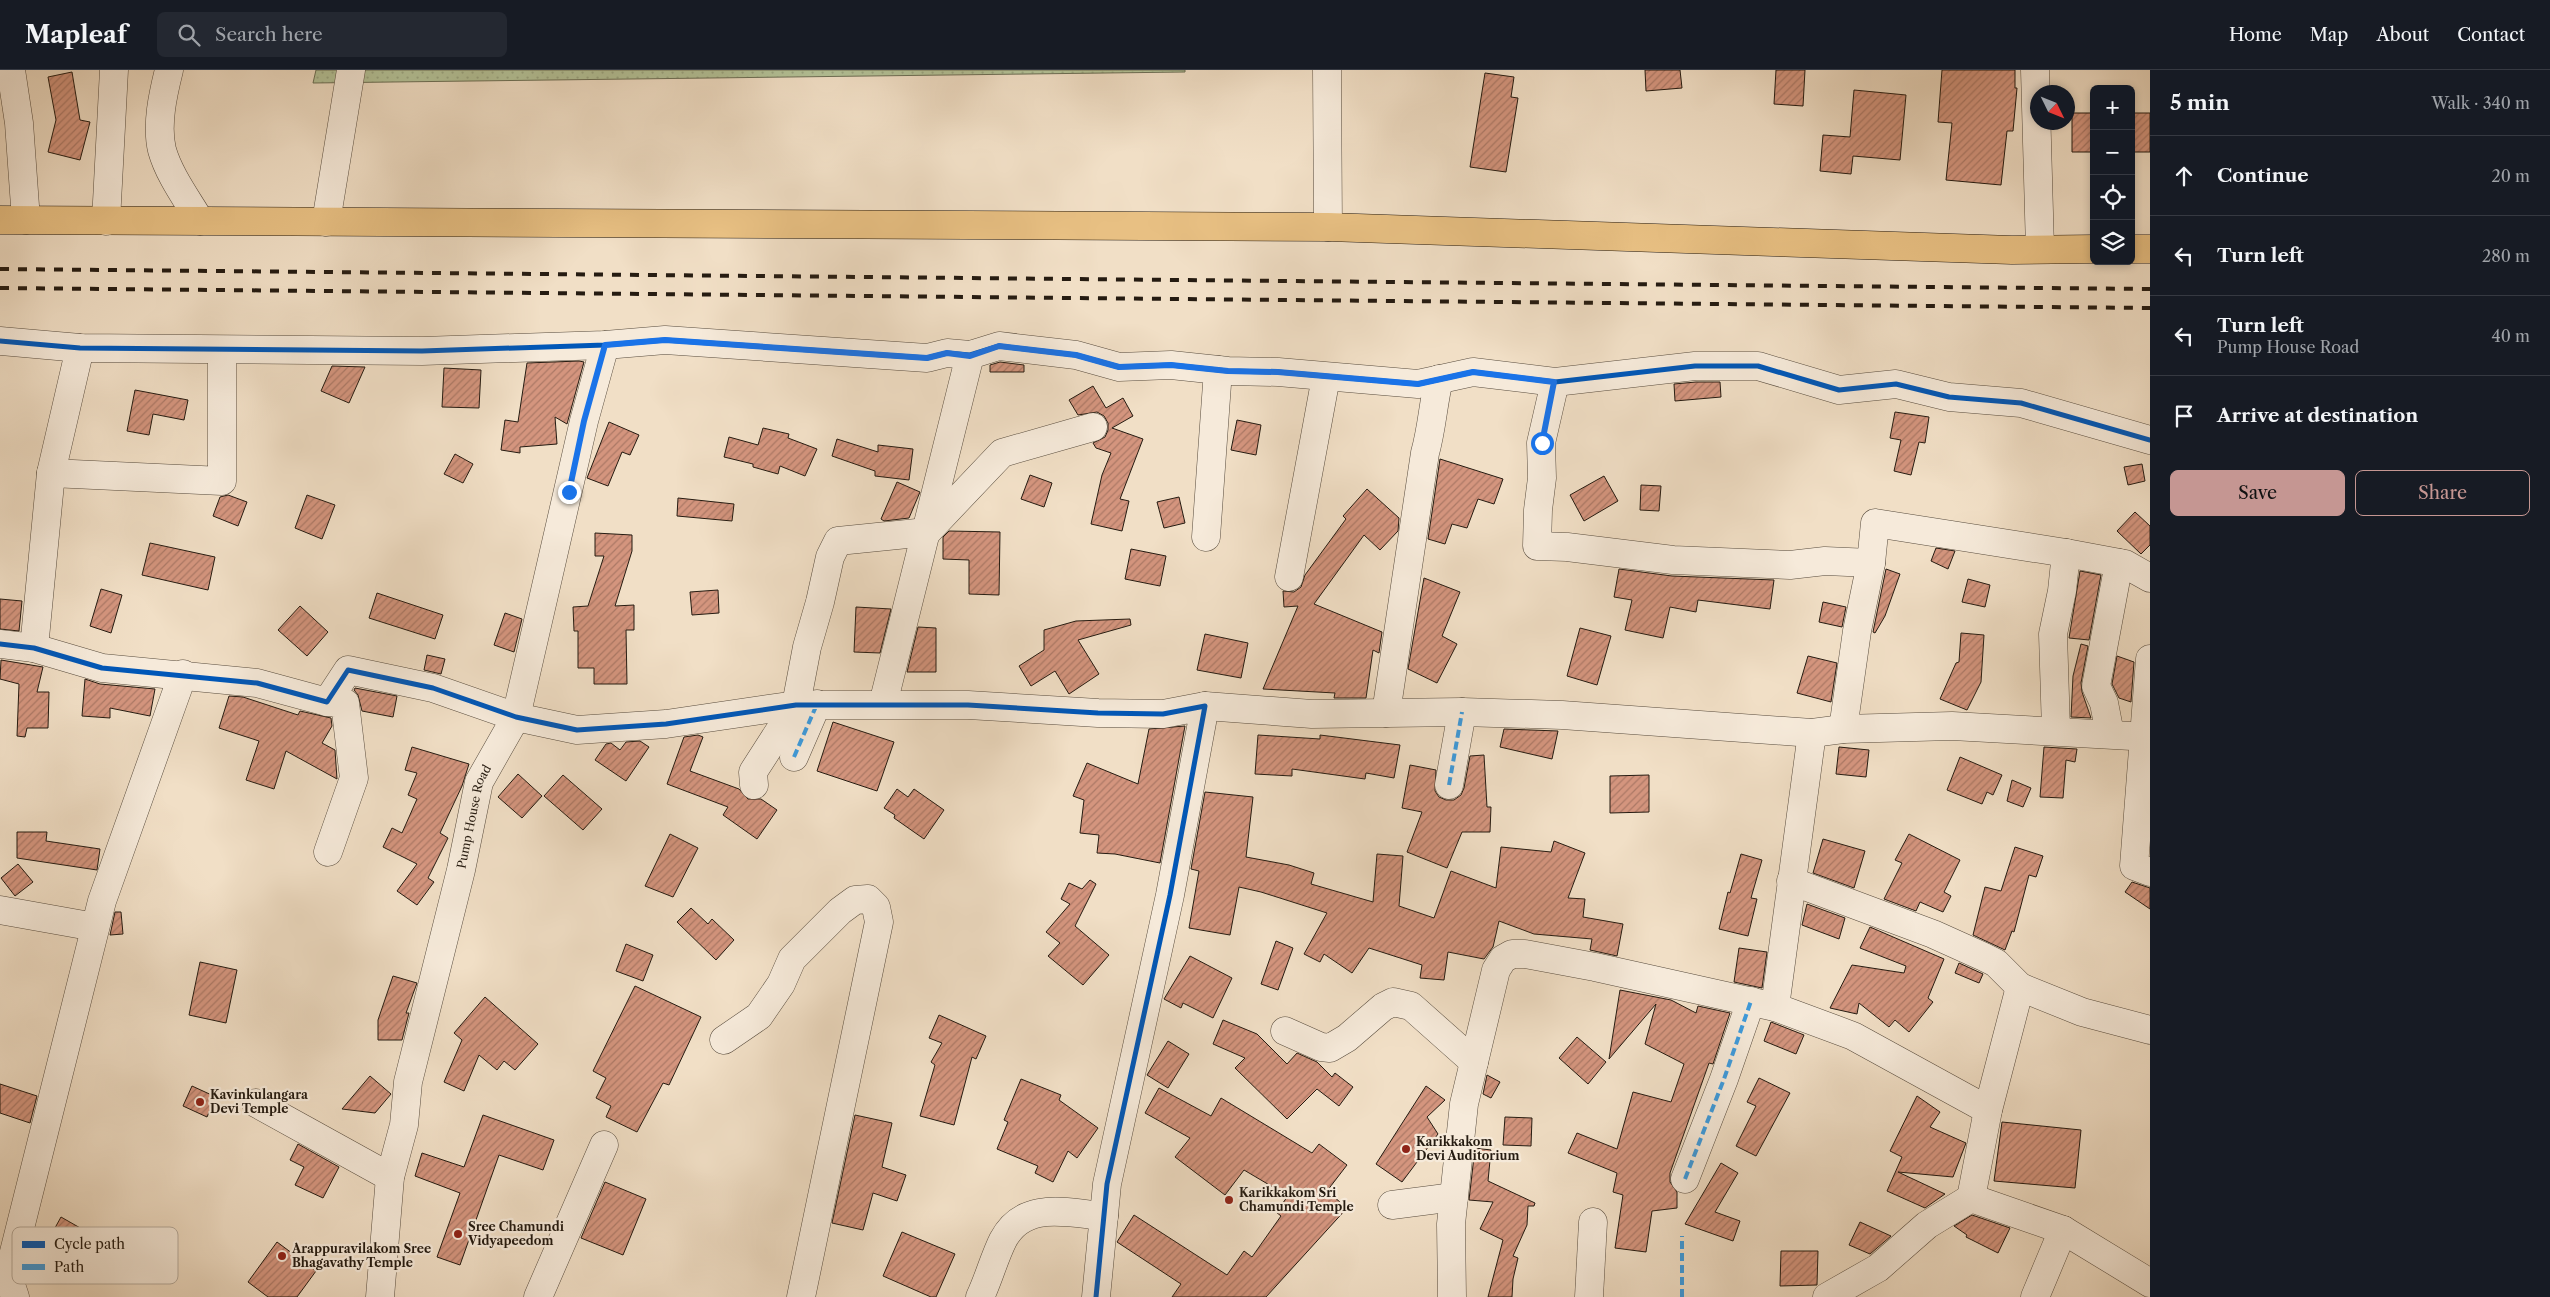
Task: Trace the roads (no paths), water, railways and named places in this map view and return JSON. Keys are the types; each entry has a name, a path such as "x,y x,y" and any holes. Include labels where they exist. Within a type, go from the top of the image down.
{"main road":[{"path":"13,220 1328,227 2040,250 2090,249"},
{"path":"2135,249 2150,249"}],"street":[{"path":"11,70 18,123 13,220"},
{"path":"106,221 114,70"},
{"path":"169,70 161,103 162,149 176,182 200,221"},
{"path":"326,222 351,70"},
{"path":"1326,70 1328,227"},
{"path":"2035,70 2040,250"},
{"path":"0,340 80,348 422,351 605,345 665,340 927,358 947,353 970,356 999,346 1076,355 1119,367 1171,365 1418,384 1473,372 1554,382 1695,366 1758,366 1839,390 1896,384 1949,398 2021,403 2150,440"},
{"name":"Pump House Road","path":"380,1297 390,1176 404,1125 408,1082 461,870 479,782 516,717 539,626 584,421 605,345"},
{"path":"34,648 51,473 80,348"},
{"path":"51,473 222,481 222,350"},
{"path":"883,704 970,356"},
{"path":"1206,537 1218,370"},
{"path":"1289,577 1326,377"},
{"path":"1386,713 1425,452 1431,430 1433,406 1439,379"},
{"path":"1554,382 1542,443 1542,478 1538,510 1537,546 1567,547 1673,560 1790,565 1826,561 1871,563"},
{"path":"794,757 806,705 807,647 830,557 838,541 927,532 1002,453 1093,426"},
{"path":"1843,729 1857,631 1871,563 1875,523 1937,535 2066,553 2119,563 2150,578"},
{"path":"2056,730 2053,634 2062,591 2066,553"},
{"path":"2110,734 2104,703 2096,686 2119,563"},
{"path":"0,644 34,648 102,668 183,674 257,683 327,702 345,703 354,778 328,852"},
{"path":"2150,659 2147,737 2134,866 2150,872"},
{"path":"327,702 348,670 433,688 516,717 577,730 666,724 806,705 883,704 968,705 1098,713 1163,714 1205,706 1312,714 1462,712 1562,715 1812,733 1843,729 1952,726 2056,730 2147,737"},
{"path":"20,1227 102,901 183,674"},
{"path":"754,785 753,772 806,705"},
{"path":"1096,1297 1107,1184 1170,895 1205,706"},
{"path":"1450,785 1462,712"},
{"path":"1685,1179 1724,1079 1763,1004 1791,881 1812,733"},
{"path":"1791,881 1934,934 1976,953 1996,963 2020,987 2082,1012 2150,1030"},
{"path":"724,1040 760,1016 781,984 792,959 840,910 855,900 868,899 876,907 879,922 801,1297"},
{"path":"0,910 95,927"},
{"path":"1452,1297 1451,1224 1464,1104 1496,970 1503,959 1512,954 1594,967 1763,1004 1853,1036 1964,1099 1988,1110"},
{"path":"1827,1297 1878,1268 1927,1225 1971,1198 1988,1110 2020,987"},
{"path":"1284,1031 1321,1047 1330,1048 1347,1038 1383,1007 1393,1002 1411,1006 1474,1062"},
{"path":"256,1103 390,1176"},
{"path":"538,1297 604,1145"},
{"path":"1392,1205 1454,1197"},
{"path":"1971,1198 2063,1230 2150,1282"},
{"path":"980,1297 1004,1239 1014,1224 1029,1214 1050,1212 1104,1216"},
{"path":"1588,1297 1593,1222"},
{"path":"2036,1297 2063,1230"},
{"path":"12,1260 8,1276 15,1297"}],"railway":[{"path":"0,269 2150,289"},
{"path":"0,288 2150,308"}],"place":[{"name":"Kavinkulangara Devi Temple","path":"200,1102"},
{"name":"Karikkakom Devi Auditorium","path":"1406,1149"},
{"name":"Karikkakom Sri Chamundi Temple","path":"1229,1200"},
{"name":"Sree Chamundi Vidyapeedom","path":"458,1234"},
{"name":"Arappuravilakom Sree Bhagavathy Temple","path":"282,1256"}]}
